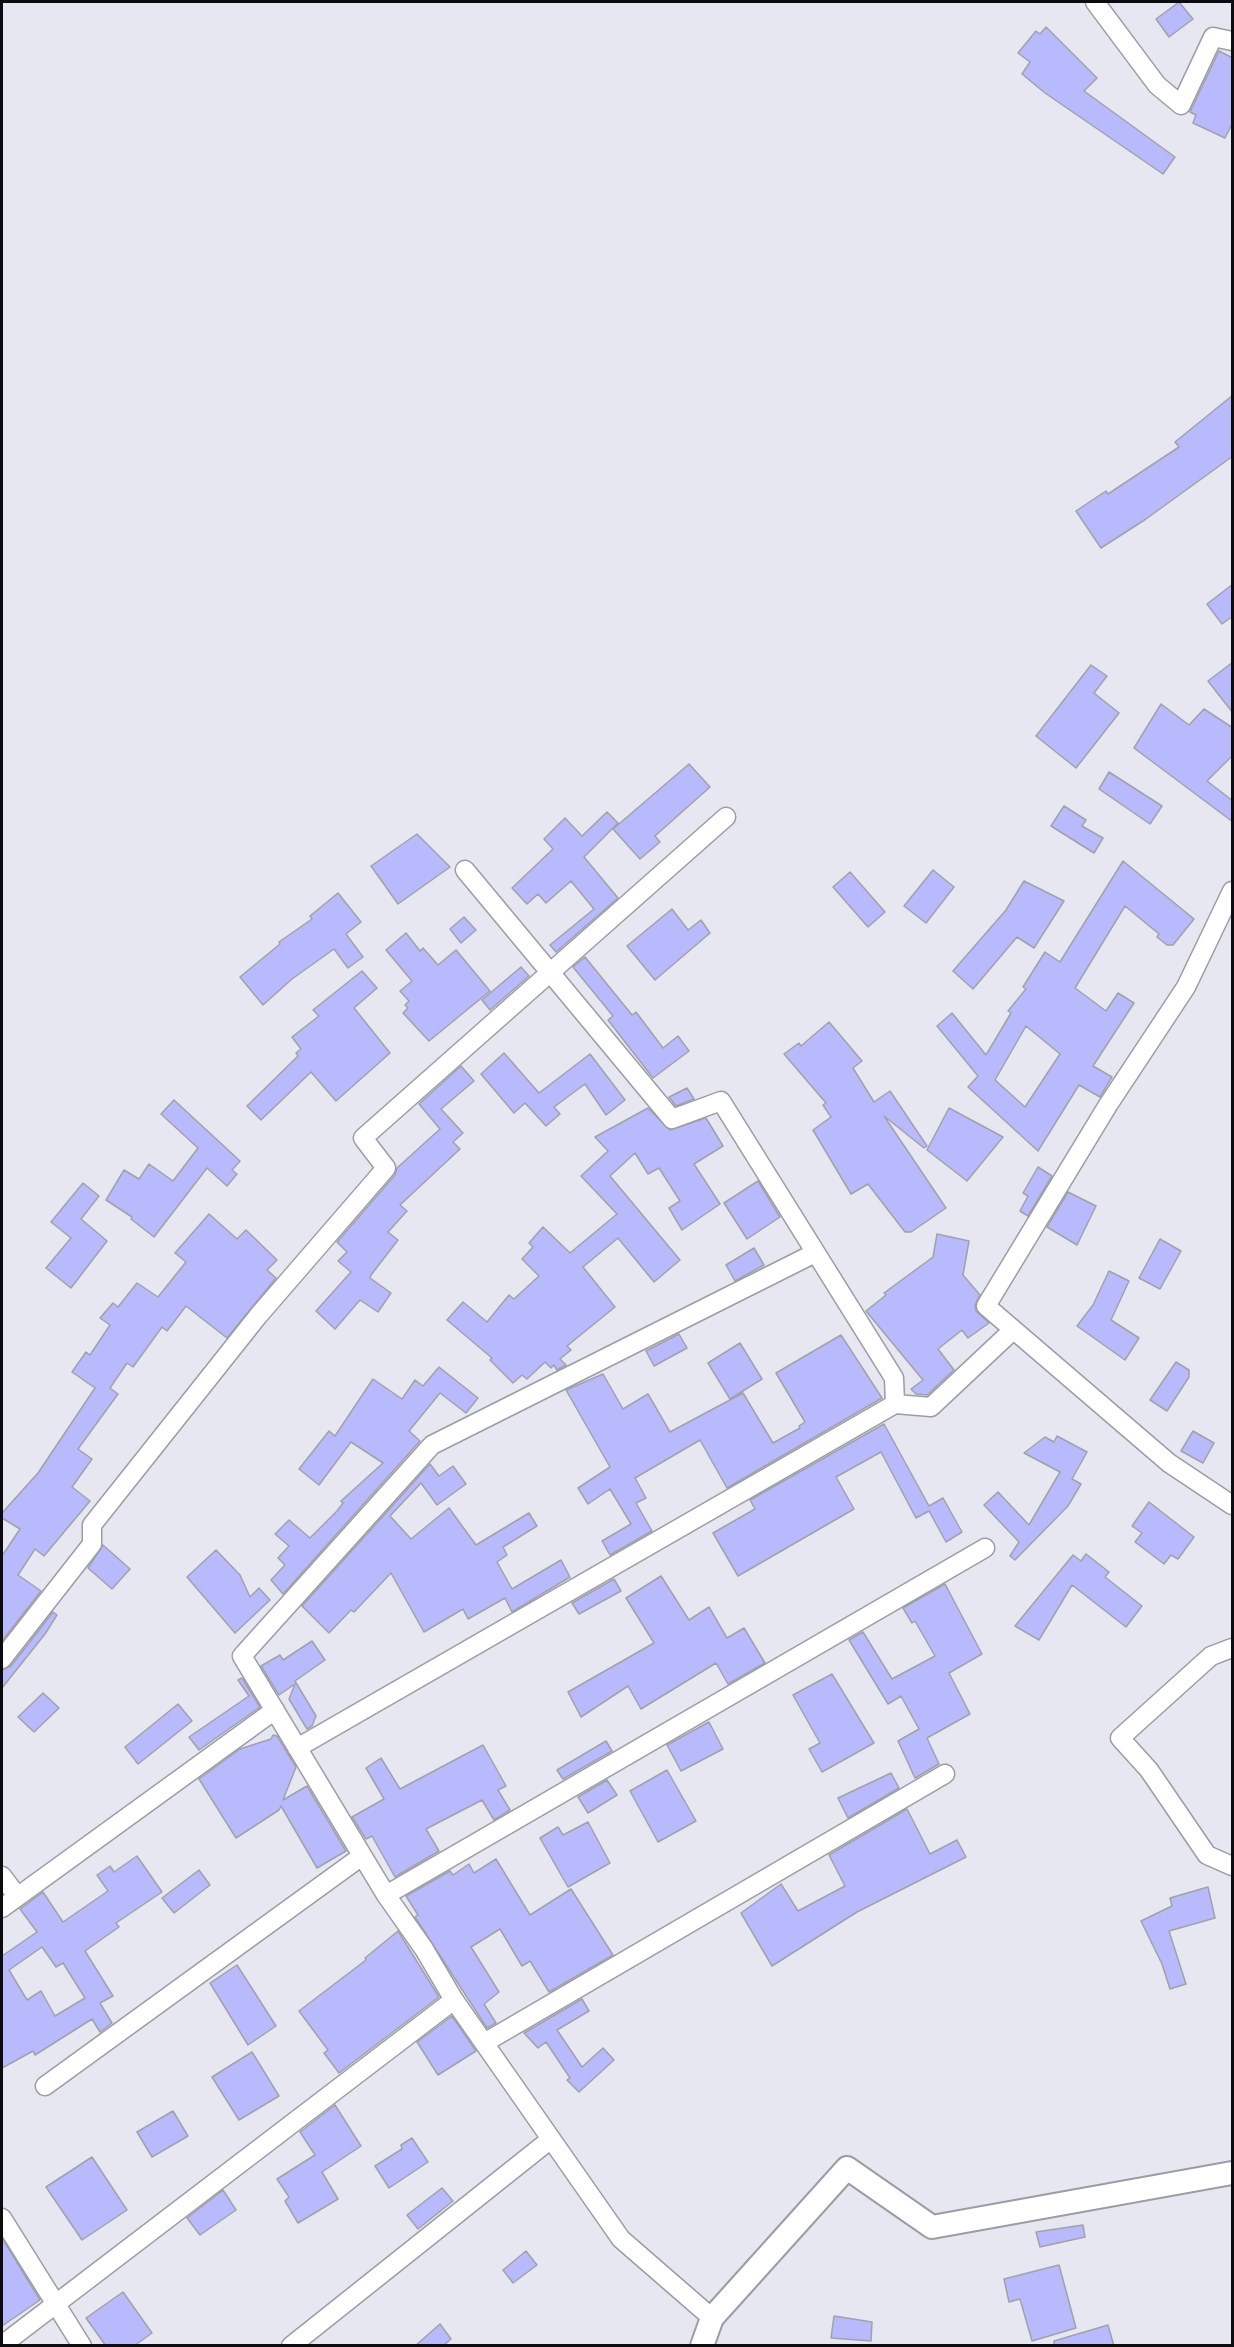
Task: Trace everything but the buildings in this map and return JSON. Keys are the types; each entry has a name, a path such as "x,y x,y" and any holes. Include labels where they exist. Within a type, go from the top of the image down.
{"street":[{"path":"1095,2 1156,85 1181,105 1213,37 1233,41"},
{"path":"2,1659 92,1544 92,1525 258,1316 386,1168 363,1138 726,817"},
{"path":"465,870 672,1119 721,1101 894,1378 895,1404"},
{"path":"1233,891 1186,987 1108,1105 986,1306 1168,1463 1233,1505"},
{"path":"712,2318 621,2239 454,2000 424,1949 386,1895 242,1656 432,1445 815,1253"},
{"path":"297,1748 895,1404 931,1407 1013,1330"},
{"path":"386,1895 985,1548"},
{"path":"1233,1648 1211,1656 1120,1738 1149,1770 1207,1855 1233,1866"},
{"path":"2,1908 275,1710"},
{"path":"484,2043 945,1774"},
{"path":"45,2086 362,1856"},
{"path":"2,1876 18,1896"},
{"path":"2,2345 454,2000"},
{"path":"291,2346 551,2139"},
{"path":"702,2346 712,2318 847,2168 932,2227 1233,2173"},
{"path":"2,2218 82,2346"}]}
